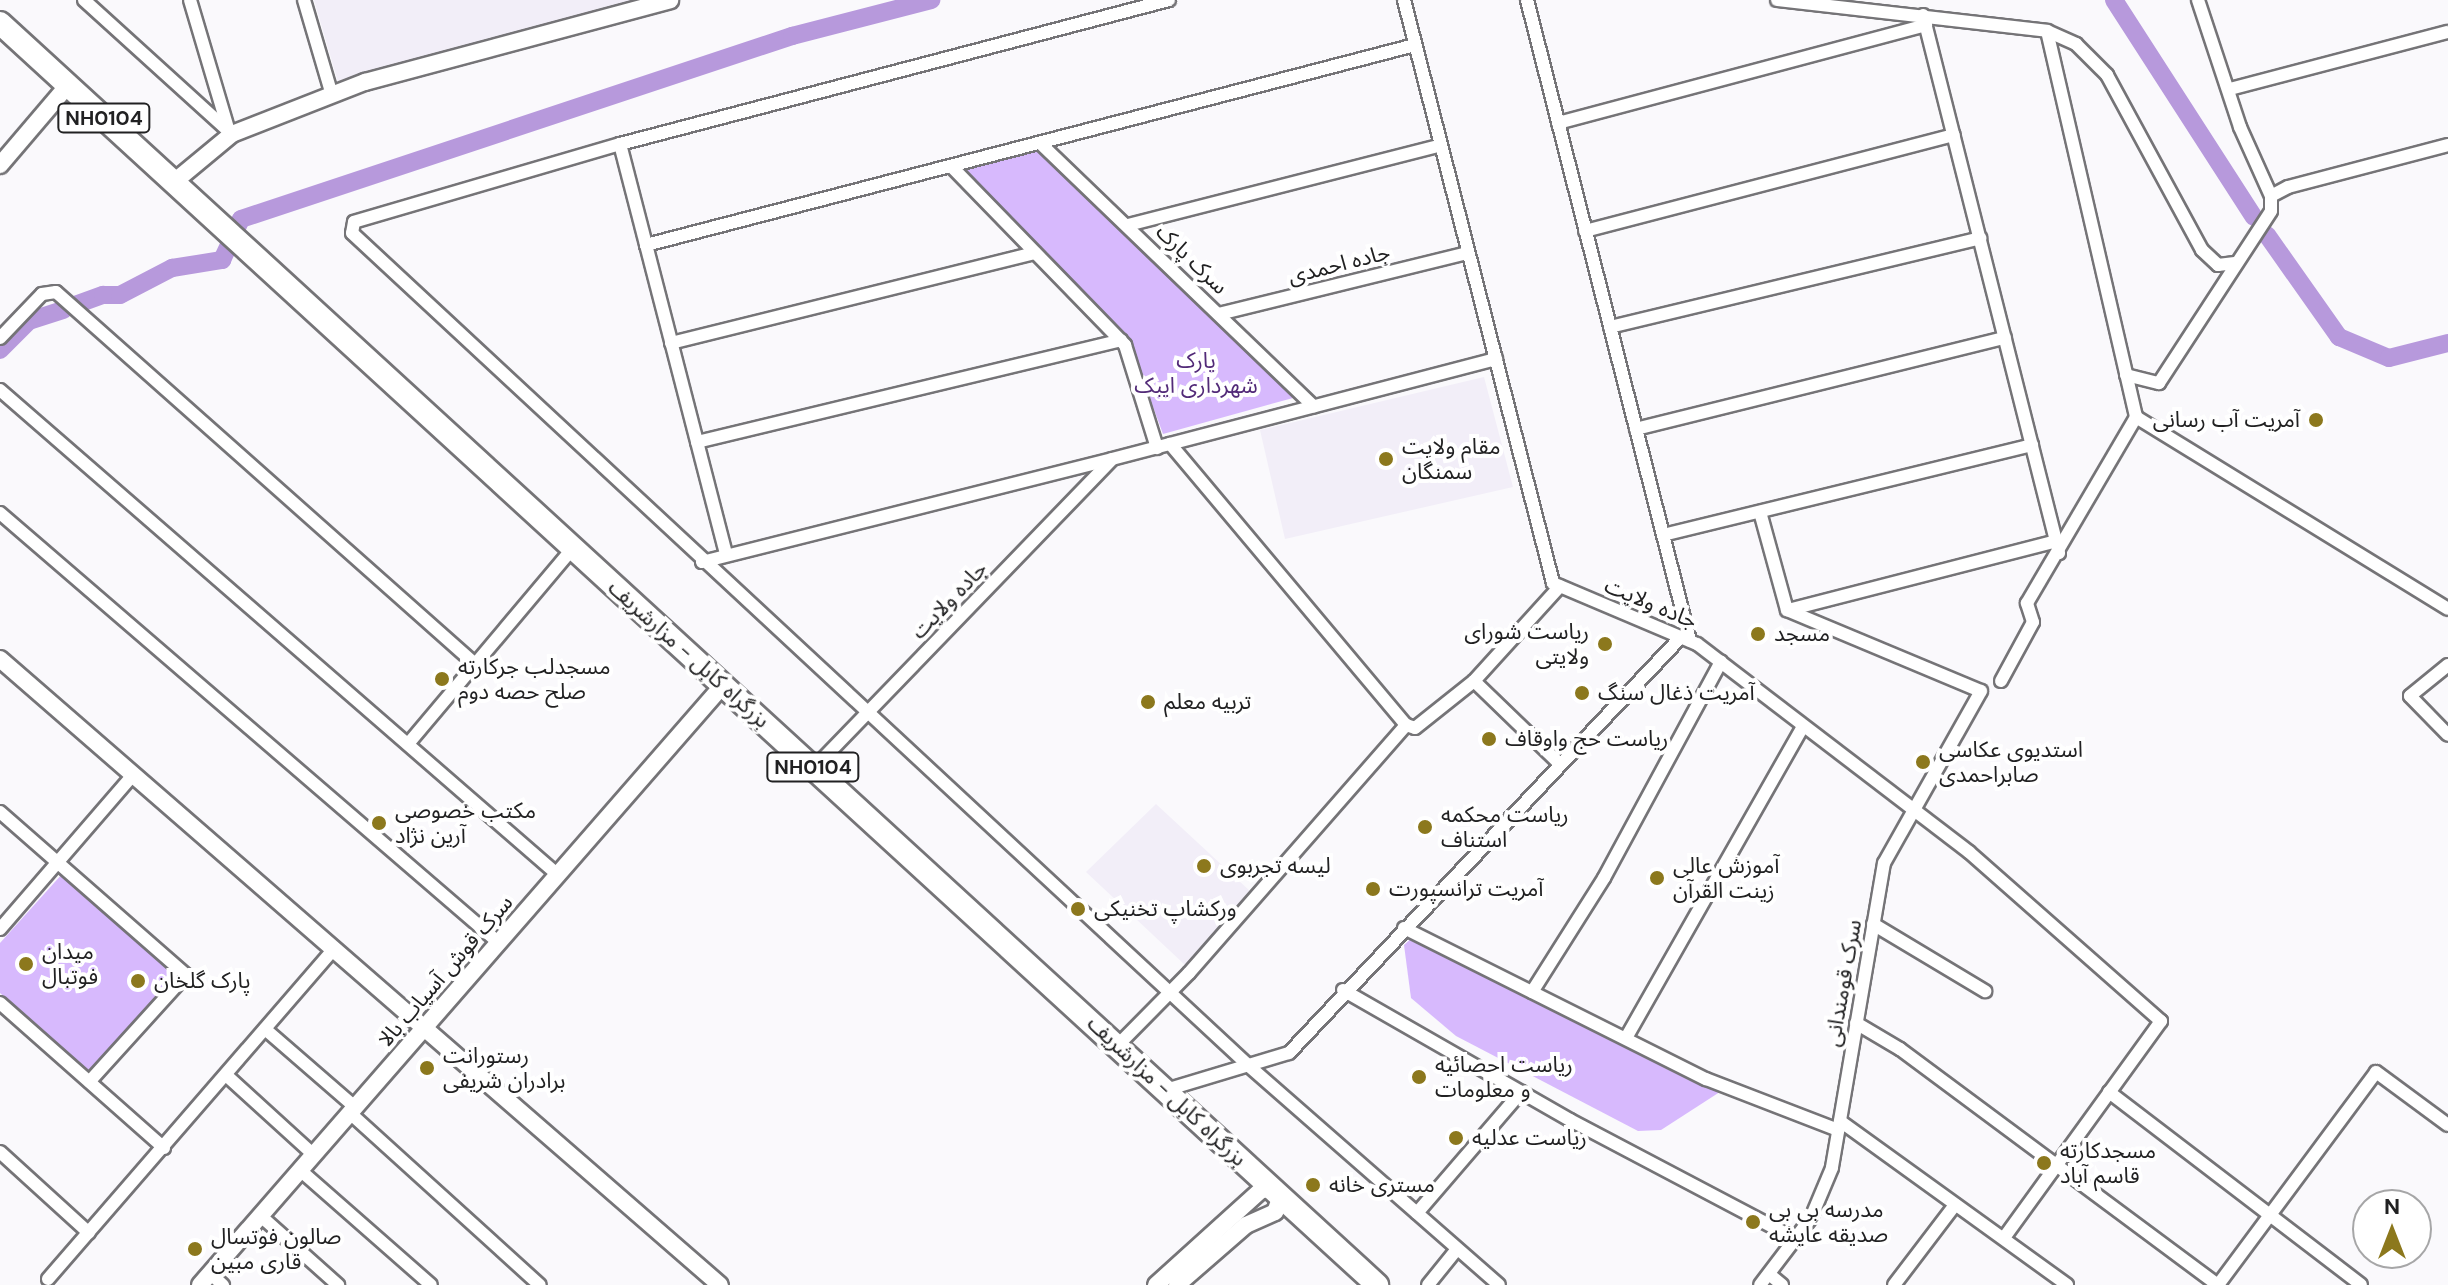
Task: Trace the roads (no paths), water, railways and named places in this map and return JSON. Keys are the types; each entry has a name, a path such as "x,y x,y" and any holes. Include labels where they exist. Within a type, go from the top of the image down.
{"highway":[{"name":"بزرگراه کابل - مزارشریف","path":"0,23 1169,1089 1243,1161 1267,1196 1306,1221 1377,1285"}],"street":[{"path":"84,0 230,133"},
{"path":"190,0 230,133"},
{"path":"304,0 332,95"},
{"path":"174,182 230,133 332,95 670,0"},
{"path":"1169,0 620,144 354,222 352,233 702,562 1167,991 1499,1285"},
{"path":"951,166 1121,340 1164,446 1406,725 1415,728 1474,681 1560,586 1553,583 1404,0"},
{"path":"1169,1089 1289,1053 1343,990 1560,764 1686,639 1663,535 1527,0"},
{"path":"1777,0 1924,20 2047,31 2076,44 2107,75 2202,250 2218,265 2235,263"},
{"path":"2126,375 2159,383 2271,211 2271,196 2252,161 2198,0"},
{"path":"1558,123 1924,20"},
{"path":"1924,20 2058,547"},
{"path":"2001,681 2033,622 2027,603 2136,417 2047,31"},
{"path":"2230,89 2448,32"},
{"path":"646,245 1415,45"},
{"path":"0,165 68,85"},
{"path":"1585,231 1954,135"},
{"name":"سرک پارک","path":"1040,143 1314,407"},
{"path":"620,144 726,555"},
{"path":"1128,225 1441,145"},
{"path":"2271,196 2288,187 2448,145"},
{"path":"1610,327 1980,238"},
{"path":"671,343 1035,253"},
{"name":"جاده احمدی","path":"1219,314 1468,253"},
{"path":"0,338 42,294 56,292 475,664"},
{"path":"1636,429 2005,338"},
{"path":"697,442 1121,340"},
{"path":"702,562 1496,359"},
{"path":"0,390 558,875"},
{"path":"2136,417 2448,609"},
{"path":"1663,535 2032,445"},
{"name":"جاده ولایت","path":"814,768 1112,459"},
{"path":"1760,512 1787,610 2058,547"},
{"path":"0,513 499,943"},
{"path":"408,744 573,548"},
{"name":"جاده ولایت","path":"1560,586 1686,639 1721,662 2063,932 2161,1021 2109,1092"},
{"name":"سرک قومندانی","path":"1764,1280 1811,1218 1832,1168 1884,863 1981,691 1787,610"},
{"path":"0,659 426,1026 720,1285"},
{"path":"1532,992 1604,878 1721,662"},
{"path":"2448,665 2410,696 2448,735"},
{"path":"1474,681 1560,764"},
{"name":"سرک قوش آسیاب بالا","path":"205,1279 263,1218 300,1170 723,685"},
{"path":"1119,1044 1167,991 1189,973 1406,725"},
{"path":"1626,1038 1803,726"},
{"path":"0,929 134,774"},
{"path":"0,812 186,975 89,1082"},
{"path":"1873,924 1985,991"},
{"path":"1404,928 1706,1079 1839,1125 2067,1285"},
{"path":"49,1283 335,948"},
{"path":"1343,990 1521,1092 1796,1239"},
{"path":"0,1003 164,1148"},
{"path":"1856,1023 2057,1164 2218,1285 2376,1072 2448,1125"},
{"path":"265,1029 540,1285"},
{"path":"226,1075 314,1155"},
{"path":"1417,1213 1521,1092"},
{"path":"2004,1238 2109,1092 2272,1213 2361,1285"},
{"path":"0,1152 89,1233"},
{"path":"300,1170 431,1285"},
{"path":"1156,1285 1267,1196 1275,1212 1262,1218 1177,1285"},
{"path":"1894,1285 1955,1205"},
{"path":"263,1218 338,1285"},
{"path":"1262,1218 1306,1221"},
{"path":"1428,1285 1457,1249"},
{"path":"205,1279 223,1285"},
{"path":"1764,1280 1782,1285"}],"waterway":[{"path":"75,305 103,295 120,295 172,268 222,260 241,219 792,36 931,0"},
{"path":"2114,0 2254,217"},
{"path":"2267,235 2339,337 2389,358 2448,343"},
{"path":"0,350 29,321 63,310"}],"place":[{"name":"آمریت آب رسانی","path":"2316,420"},
{"name":"مقام ولایت سمنگان","path":"1386,459"},
{"name":"مسجد","path":"1758,634"},
{"name":"ریاست شورای ولایتی","path":"1605,644"},
{"name":"مسجدلب جرکارته صلح حصه دوم","path":"442,679"},
{"name":"آمریت ذغال سنگ","path":"1582,693"},
{"name":"تربیه معلم","path":"1148,702"},
{"name":"ریاست حج واوقاف","path":"1489,739"},
{"name":"استدیوی عکاسی صابراحمدی","path":"1923,762"},
{"name":"مکتب خصوصی آرین نژاد","path":"379,823"},
{"name":"ریاست محکمه استناف","path":"1425,827"},
{"name":"لیسه تجربوی","path":"1204,866"},
{"name":"آموزش عالی زینت القرآن","path":"1657,878"},
{"name":"آمریت ترانسپورت","path":"1373,889"},
{"name":"ورکشاپ تخنیکی","path":"1078,909"},
{"name":"میدان فوتبال","path":"26,964"},
{"name":"پارک گلخان","path":"138,981"},
{"name":"رستورانت برادران شریفی","path":"427,1068"},
{"name":"ریاست احصائیه و معلومات","path":"1419,1077"},
{"name":"ریاست عدلیه","path":"1456,1138"},
{"name":"مسجدکارته قاسم آباد","path":"2044,1163"},
{"name":"مستری خانه","path":"1313,1185"},
{"name":"مدرسه بی بی صدیقه عایشه","path":"1753,1222"},
{"name":"صالون فوتسال قاری مبین","path":"195,1249"}],"park label":[{"name":"پارک شهرداری ایبک","path":"1196,372"}]}
